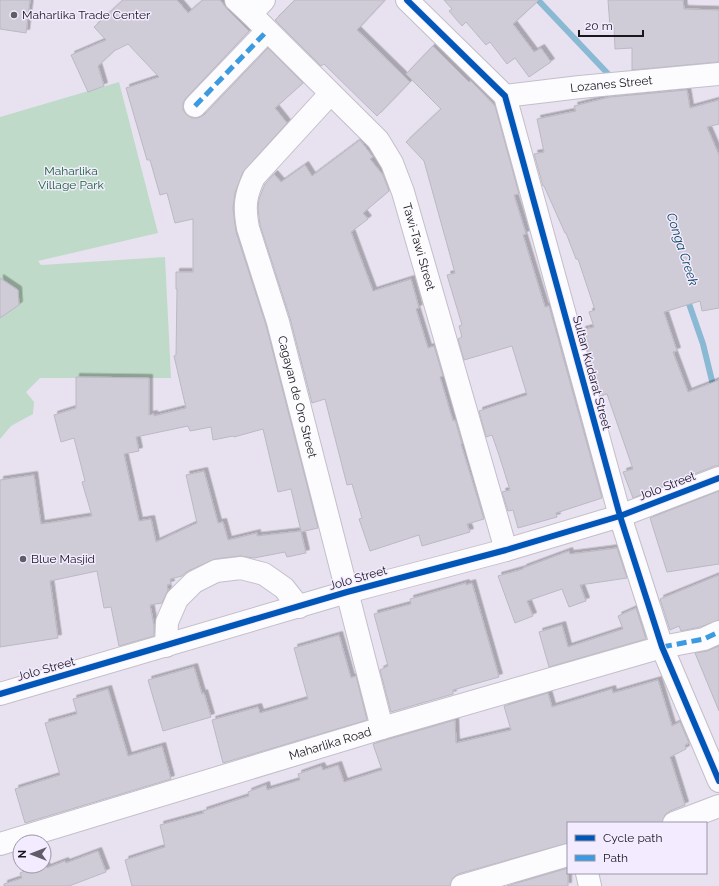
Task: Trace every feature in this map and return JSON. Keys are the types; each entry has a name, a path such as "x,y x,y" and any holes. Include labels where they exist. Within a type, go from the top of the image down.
{"street":[{"name":"Sultan Kudarat Street","path":"407,0 504,96 620,516 662,647 719,781"},
{"name":"Tawi-Tawi Street","path":"250,5 268,31 378,140 392,163 403,192 506,550"},
{"path":"195,106 268,31"},
{"name":"Lozanes Street","path":"504,96 588,86 719,74"},
{"name":"Cagayan de Oro Street","path":"330,94 254,177 245,202 245,215 278,322 382,728"},
{"name":"Jolo Street","path":"0,694 347,592 506,550 620,516 719,478"},
{"path":"166,646 167,622 177,599 194,582 216,571 241,568 264,574 284,588 299,607"},
{"name":"Maharlika Road","path":"0,844 382,728 662,647 704,639 719,632"},
{"path":"677,822 719,806"},
{"path":"462,886 567,855"},
{"path":"587,874 590,886"}],"green space":[{"name":"Maharlika Village Park","path":"119,82 158,233 38,261 41,265 165,257 171,378 40,378 26,392 34,402 33,414 11,426 0,439 0,117"}],"building":[{"name":"Maharlika Trade Center","path":"0,0 30,0 26,33 0,29"},
{"path":"123,0 177,0 188,13 203,0 220,0 249,31 186,98 183,103 183,110 192,118 198,118 204,115 268,48 303,83 275,108 287,123 243,172 235,193 233,208 236,232 266,325 318,528 301,532 306,553 287,557 285,552 254,558 240,556 215,559 188,571 182,576 170,579 171,584 167,585 168,590 162,603 150,605 154,626 154,636 119,646 111,607 104,608 97,571 50,581 58,638 0,647 0,480 34,475 41,524 92,516 82,482 85,481 74,438 61,442 54,415 76,408 76,377 149,378 149,415 154,414 154,416 186,408 174,356 176,355 176,272 193,272 193,219 175,223 167,193 160,195 150,160 147,160 126,88 159,77 128,44 115,50 98,66 104,86 88,92 71,55 106,40 94,27","holes":["188,426 190,431 211,427 213,440 234,437 263,429 278,492 291,489 301,531 257,536 257,533 228,540 223,522 218,523 204,471 186,475 197,523 156,542 151,519 139,521 124,454 139,451 136,437"]},
{"path":"295,0 385,0 357,30 410,82 377,116 324,64 321,66 275,20"},
{"path":"444,0 539,0 513,24 534,52 541,48 551,62 529,77 515,58 507,64 490,42 486,45 466,22 462,26 449,11 452,9"},
{"path":"608,0 683,0 684,9 719,10 719,62 632,70 632,48 615,49 614,27 610,27"},
{"path":"433,46 469,82 471,81 495,106 519,194 514,195 526,234 523,235 545,307 549,306 602,498 556,513 557,517 518,528 513,510 508,511 502,492 510,490 499,455 492,435 486,437 479,411 527,395 512,346 464,360 458,339 462,337 459,326 462,325 447,275 455,273 424,161 406,142 441,109 406,74"},
{"path":"687,90 690,108 719,100 719,124 707,127 719,155 719,308 702,311 700,301 664,312 677,351 673,352 688,392 719,380 719,466 715,466 633,498 623,472 633,469 607,394 600,396 582,330 594,327 589,312 595,310 578,259 576,259 566,233 543,186 534,154 544,152 537,119 576,111 574,106 610,97"},
{"path":"360,140 373,157 370,159 383,175 389,191 363,213 368,219 351,232 373,291 411,279 419,308 416,309 428,348 434,346 443,376 440,377 453,421 455,420 484,519 467,524 470,532 422,546 419,535 370,551 359,519 362,518 352,484 347,485 325,399 312,403 290,318 260,225 258,208 259,199 265,184 274,174 281,182 305,165 312,176"},
{"path":"0,278 18,290 19,305 0,318"},
{"path":"719,491 719,564 667,572 650,518"},
{"path":"617,548 627,578 580,585 586,601 569,607 562,589 527,601 533,616 515,623 498,576 523,569 569,551 570,554"},
{"path":"719,575 719,620 700,627 681,631 679,626 670,630 660,599"},
{"path":"466,583 466,585 472,583 499,677 453,690 453,694 391,712 380,670 388,666 374,614 411,604 410,599"},
{"path":"636,608 646,639 549,667 539,632 562,625 568,647 623,629 618,616"},
{"path":"339,635 351,678 356,676 367,720 223,763 212,720 258,707 260,713 308,699 294,648"},
{"path":"719,646 719,711 695,653 707,651"},
{"path":"194,667 211,717 163,731 148,680"},
{"path":"658,680 672,726 680,722 689,743 685,745 686,749 670,757 685,805 670,811 665,815 662,822 567,822 567,843 458,874 453,878 450,886 132,886 125,860 165,847 160,825 204,813 203,811 249,796 248,792 266,785 267,790 300,780 298,774 321,766 323,770 338,765 344,782 382,770 373,744 386,740 455,720 456,743 511,730 504,706 548,693 552,707 612,689 613,693"},
{"path":"108,689 128,756 162,746 171,779 25,823 15,789 60,775 45,723 77,714 73,699"},
{"path":"98,851 106,872 69,886 4,886 4,884 22,878 20,874 52,874 52,866 65,861 66,863"},
{"path":"567,868 568,886 507,886"}],"waterway":[{"name":"Conga Creek","path":"538,0 612,78"},
{"name":"Conga Creek","path":"687,298 703,344 714,389"}],"marked path":[{"path":"195,106 267,31"},
{"path":"662,647 704,639 719,632"}],"cycle path":[{"path":"407,0 505,96 620,516 662,647 719,781"},
{"path":"0,694 347,592 506,550 620,516 719,478"}],"place":[{"name":"Maharlika Trade Center","path":"14,15"},
{"name":"Blue Masjid","path":"23,559"}]}
